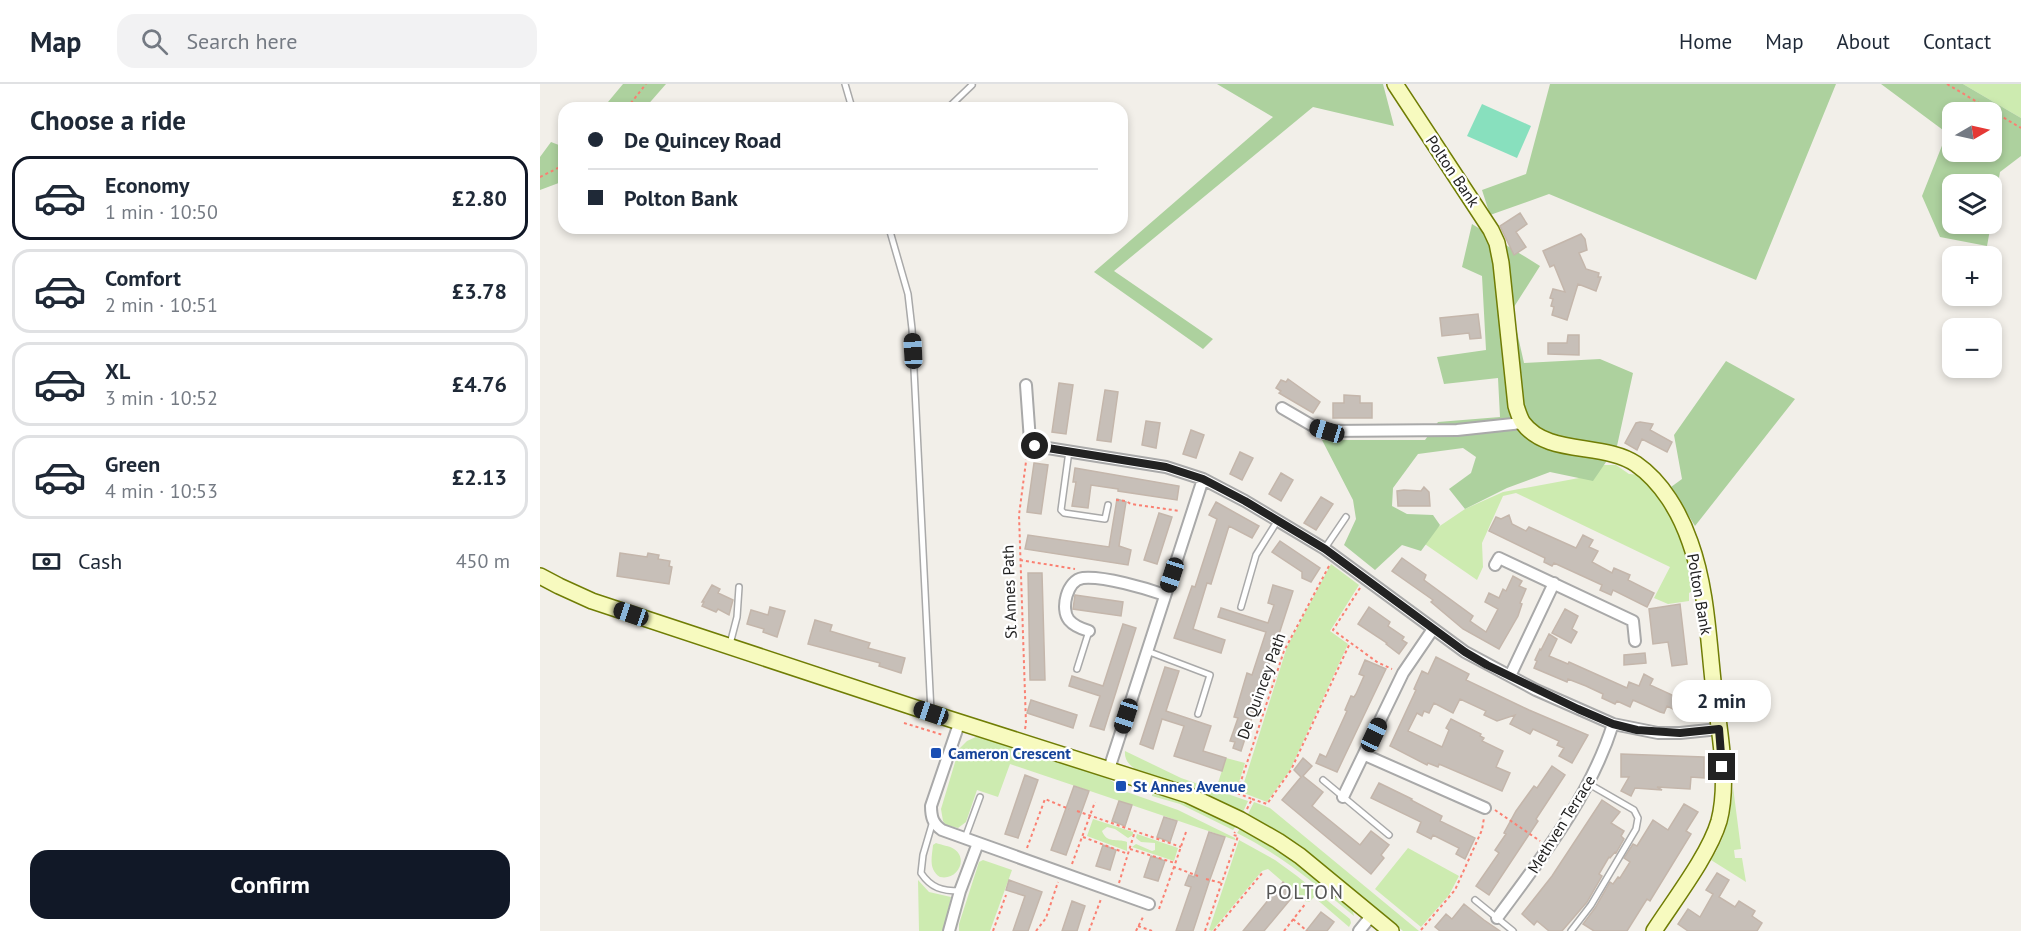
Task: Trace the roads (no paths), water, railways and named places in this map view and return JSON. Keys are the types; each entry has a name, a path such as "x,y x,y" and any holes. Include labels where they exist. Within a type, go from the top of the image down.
{"street":[{"name":"Polton Bank","path":"1395,84 1491,230 1497,243 1516,406 1522,423 1535,435 1558,444 1621,455 1651,477 1679,516 1698,566 1724,786 1719,822 1707,849 1654,931"},
{"path":"1026,385 1030,441 1035,446 1166,467 1203,479 1278,520 1330,552 1465,652 1567,704 1613,724 1658,733 1719,729"},
{"path":"1282,408 1313,426 1327,431 1457,430 1522,423"},
{"path":"1109,769 1203,479"},
{"path":"1496,565 1498,558 1633,621 1635,641"},
{"path":"540,576 592,601 1188,795 1241,820 1300,856 1391,931"},
{"path":"1089,632 1067,618 1065,611 1071,584 1082,578 1132,585 1165,595"},
{"path":"1510,676 1554,583"},
{"path":"1343,796 1403,673 1433,628"},
{"path":"960,721 931,806 936,827 1149,904"},
{"name":"Methven Terrace","path":"1497,918 1550,847 1589,784 1613,724"},
{"path":"1365,755 1485,808"},
{"path":"949,931 960,891 978,843"},
{"path":"1359,931 1372,915"}],"lane":[{"path":"845,84 850,102"},
{"path":"954,102 972,85"},
{"path":"891,234 908,294 912,329 931,713"},
{"path":"1069,452 1061,510 1064,513 1105,519 1108,505"},
{"path":"1330,552 1346,517"},
{"path":"1241,607 1256,555 1278,520"},
{"path":"729,646 735,630 739,587"},
{"path":"1077,669 1089,632"},
{"path":"1148,651 1210,675 1198,714"},
{"path":"1323,780 1389,835"},
{"path":"1571,931 1591,905 1636,829 1638,818 1634,810 1589,784"},
{"path":"964,838 980,797"},
{"path":"933,821 923,855 921,873 928,884 943,891 960,891"},
{"path":"1475,900 1513,931"}],"place":[{"name":"Cameron Crescent","path":"936,753"},
{"name":"St Annes Avenue","path":"1121,786"}],"district":[{"name":"POLTON","path":"1305,892"}]}
